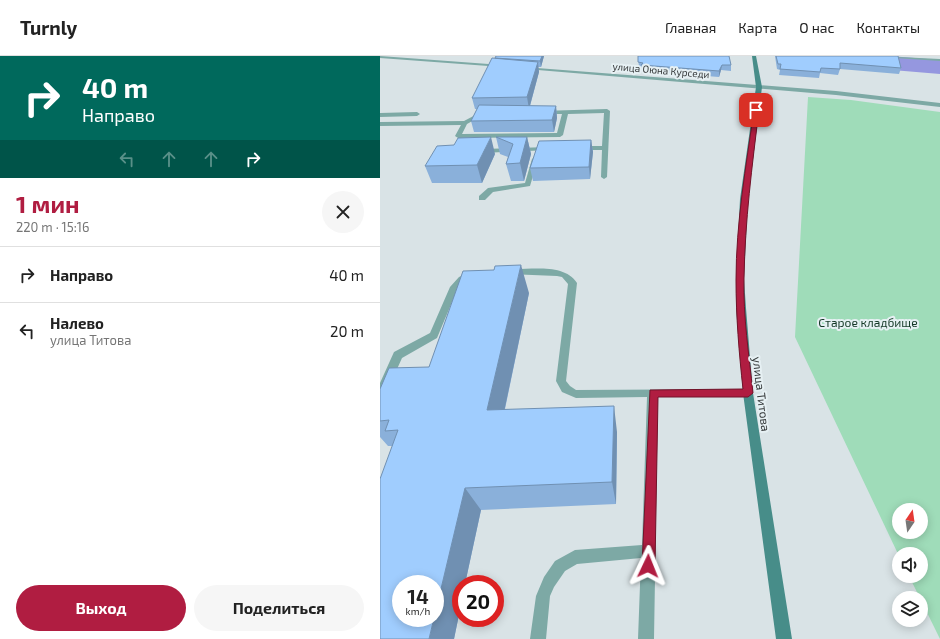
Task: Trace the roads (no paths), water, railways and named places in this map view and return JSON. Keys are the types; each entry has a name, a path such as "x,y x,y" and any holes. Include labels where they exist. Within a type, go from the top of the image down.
{"main road":[{"name":"улица Титова","path":"754,56 759,87 744,199 741,248 741,308 748,393 784,639"}],"street":[{"path":"880,56 940,60"},
{"path":"380,57 506,66"},
{"name":"улица Оюна Курседи","path":"522,68 836,93 940,105"},
{"path":"534,112 607,111 604,177"},
{"path":"489,113 481,113 465,123 458,136 560,135 565,112"},
{"path":"380,115 417,114"},
{"path":"380,124 465,123"},
{"path":"575,148 605,148"},
{"path":"482,198 491,190 528,185 537,149"},
{"path":"476,151 560,149"},
{"path":"496,272 548,271 565,275 573,283 561,381 562,386 568,391 576,394 748,393"},
{"path":"380,395 398,355 434,335 453,288 462,279 481,273"},
{"path":"646,639 653,393"},
{"path":"538,639 543,596 549,582 560,566 575,557 649,551"}],"waterway":[{"path":"809,56 940,67"}],"park label":[{"name":"Старое кладбище","path":"868,322"}]}
